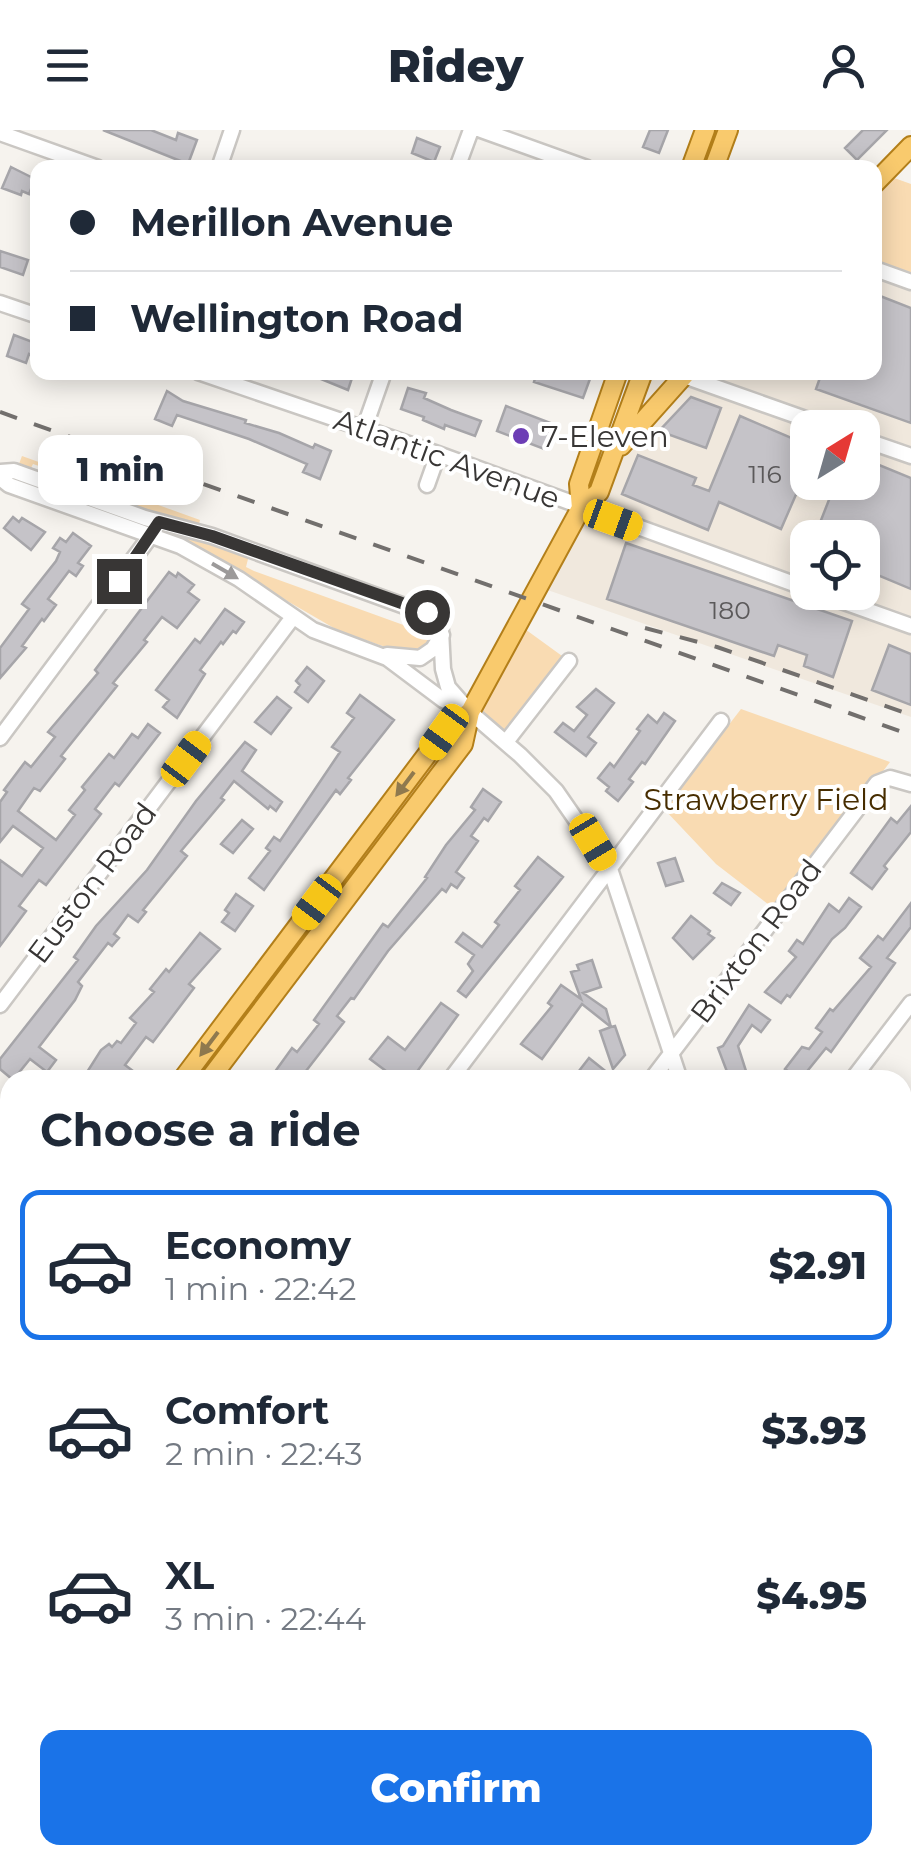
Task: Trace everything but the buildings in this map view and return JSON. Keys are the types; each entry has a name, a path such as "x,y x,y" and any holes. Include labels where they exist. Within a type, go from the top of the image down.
{"main road":[{"path":"695,160 705,130"},
{"path":"717,160 728,130"},
{"path":"882,176 911,146"},
{"path":"581,508 579,484 615,380"},
{"path":"218,1070 464,744 470,712 581,508 599,492 639,380"},
{"path":"615,453 677,380"},
{"path":"190,1070 444,732 470,712"}],"street":[{"path":"222,160 232,130"},
{"path":"460,160 470,130"},
{"path":"482,130 565,160"},
{"path":"0,132 76,160"},
{"path":"882,272 911,282"},
{"path":"0,303 30,313"},
{"name":"Atlantic Avenue","path":"221,380 438,454 790,583"},
{"path":"364,429 381,380"},
{"path":"699,380 790,413"},
{"path":"880,445 911,456"},
{"path":"426,486 438,454"},
{"path":"0,475 8,485 155,529 212,536 427,612 436,620 442,636 446,682 470,712 506,742 568,805 610,869 677,1070"},
{"path":"155,529 321,634 409,660 433,649 442,636"},
{"path":"0,738 155,529"},
{"path":"866,610 911,626"},
{"name":"Euston Road","path":"0,1005 293,617"},
{"path":"376,653 443,700 470,712"},
{"path":"506,742 569,661"},
{"path":"458,1070 721,721"},
{"name":"Brixton Road","path":"658,1070 877,783 890,778 911,784"},
{"path":"860,1070 911,1003"}],"shaded area":[{"path":"882,272 911,282 911,717 539,587 640,380 882,380"}],"green space":[{"path":"882,175 911,184 911,282 882,272"},
{"path":"22,456 200,520 198,527 110,501 112,496 33,464 29,472 17,469"},
{"path":"183,533 249,555 246,567 254,571 409,627 414,615 431,625 433,639 424,651 409,655 339,631 180,539"},
{"path":"518,624 569,661 506,742 470,712"},
{"name":"Strawberry Field","path":"741,709 890,762 777,911 716,864 664,809"},
{"path":"465,722 463,744 217,1070 191,1070 429,753"}],"railway":[{"path":"0,412 911,735"},
{"path":"645,628 717,647 911,715"}],"place":[{"name":"7-Eleven","path":"521,436"}],"route":[{"path":"119,581 159,522 212,536 427,612"}]}
